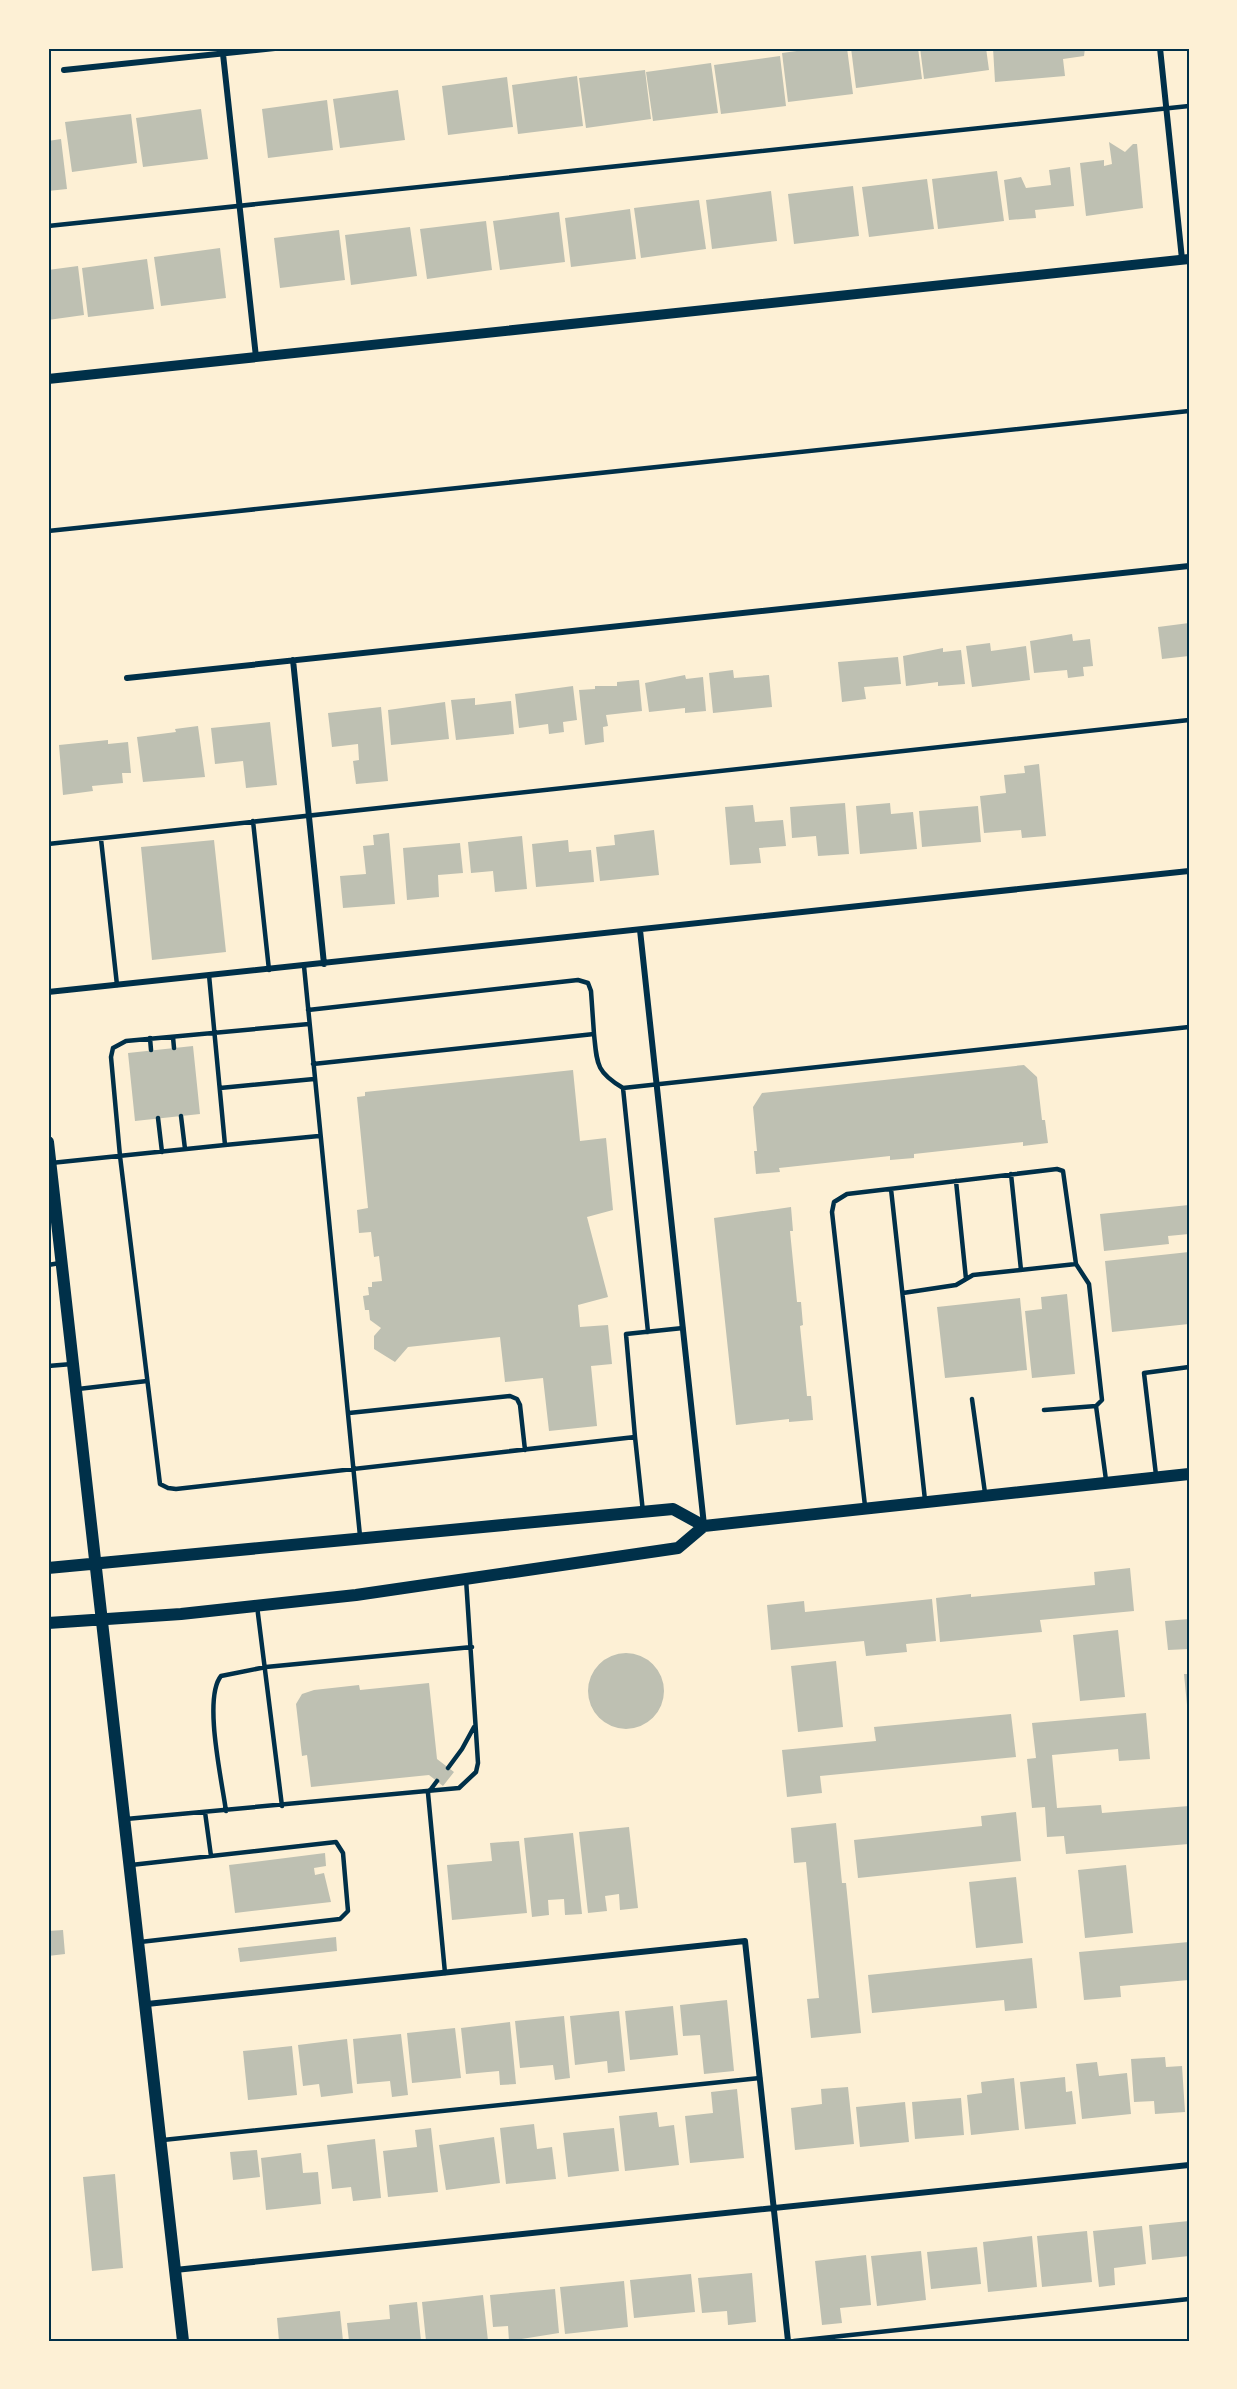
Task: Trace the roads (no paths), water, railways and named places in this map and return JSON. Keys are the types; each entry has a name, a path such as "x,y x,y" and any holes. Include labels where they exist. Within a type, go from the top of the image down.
{"main road":[{"path":"48,1142 147,2004 183,2341"},
{"path":"48,1623 257,1606 678,1548 704,1526 1189,1474"},
{"path":"48,1568 673,1509 704,1526"}],"street":[{"path":"64,70 275,48"},
{"path":"48,379 1186,259 1160,48"},
{"path":"223,54 256,357"},
{"path":"127,678 1189,566"},
{"path":"293,660 324,964"},
{"path":"48,992 1189,871"},
{"path":"640,930 704,1526"},
{"path":"147,2004 746,1941 788,2341"},
{"path":"176,2270 1189,2165"}],"lane":[{"path":"48,226 240,208 1189,106"},
{"path":"48,531 1189,411"},
{"path":"48,844 1189,720"},
{"path":"253,821 269,970"},
{"path":"101,839 117,985"},
{"path":"304,966 360,1538"},
{"path":"209,975 225,1145"},
{"path":"308,1010 578,980 588,983 591,991 597,1064 608,1079 623,1088 1189,1027"},
{"path":"309,1024 150,1038 126,1041 113,1048 111,1057 120,1156 160,1484 168,1488 635,1437"},
{"path":"313,1064 594,1034"},
{"path":"173,1037 174,1048"},
{"path":"150,1038 151,1050"},
{"path":"220,1088 314,1079"},
{"path":"623,1088 648,1332"},
{"path":"181,1116 185,1149"},
{"path":"158,1118 162,1152"},
{"path":"50,1163 320,1136"},
{"path":"865,1509 832,1212 834,1202 847,1194 1057,1169 1063,1171 1076,1264 1089,1284 1102,1400 1096,1406 1044,1410"},
{"path":"1011,1174 1021,1270"},
{"path":"956,1181 966,1279"},
{"path":"891,1189 925,1503"},
{"path":"48,1265 61,1263"},
{"path":"903,1293 956,1285 973,1275 1076,1264"},
{"path":"643,1512 626,1334 683,1329"},
{"path":"48,1366 72,1364"},
{"path":"1156,1478 1144,1373 1189,1367"},
{"path":"75,1389 147,1381"},
{"path":"349,1413 510,1396 520,1405 525,1450"},
{"path":"972,1399 985,1496"},
{"path":"1096,1406 1106,1483"},
{"path":"126,1819 428,1793 459,1788 476,1772 478,1763 466,1579"},
{"path":"257,1606 282,1806"},
{"path":"226,1811 213,1706 216,1682 229,1672 472,1647"},
{"path":"448,1768 475,1725"},
{"path":"438,1781 428,1793 445,1973"},
{"path":"205,1812 211,1856"},
{"path":"131,1865 336,1842 343,1853 348,1911 340,1919 140,1942"},
{"path":"162,2140 760,2078"},
{"path":"794,2341 1189,2299"}]}
